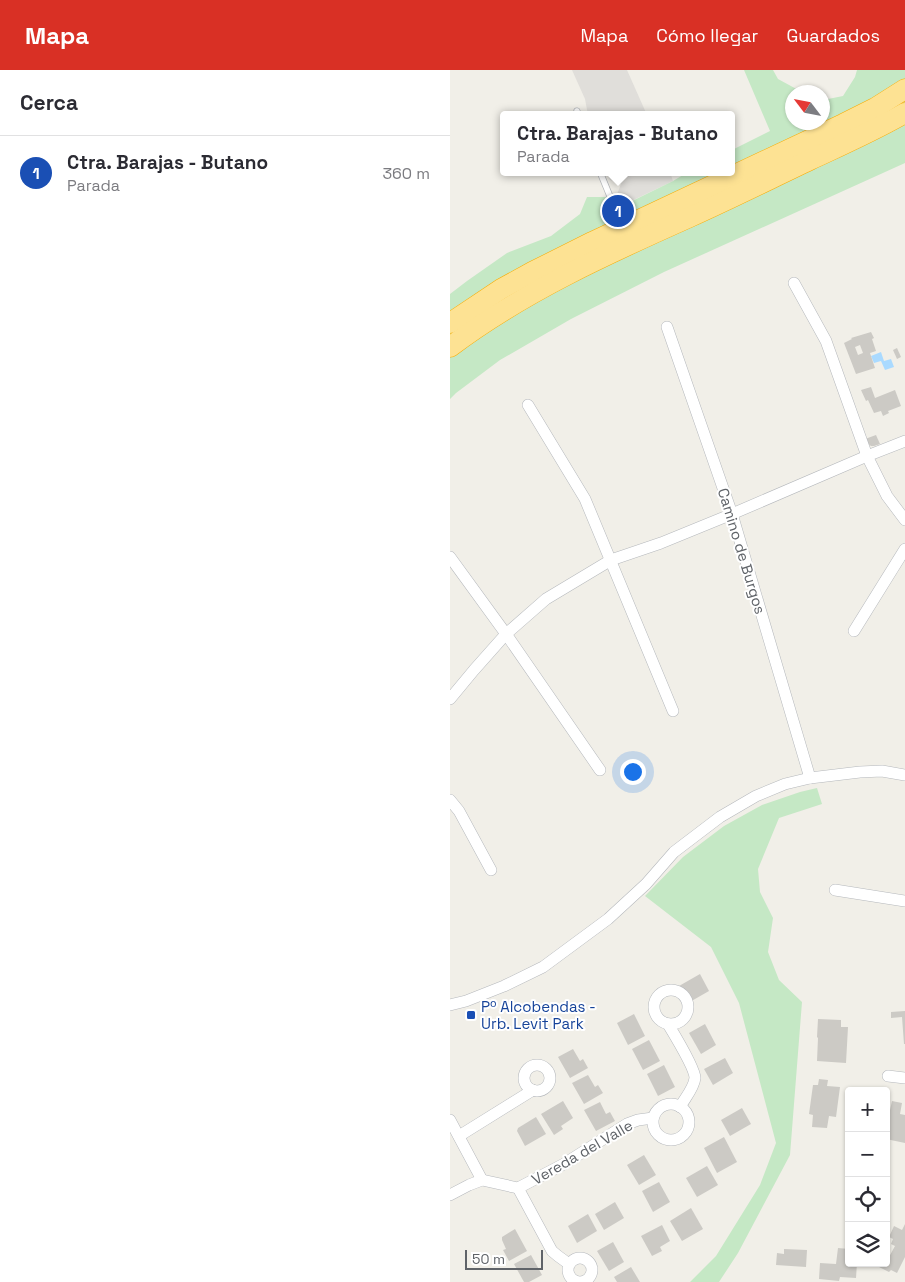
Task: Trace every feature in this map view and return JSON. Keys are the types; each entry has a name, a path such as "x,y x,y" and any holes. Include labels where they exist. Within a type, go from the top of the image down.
{"highway":[{"path":"735,172 851,120 905,89"},
{"path":"450,346 539,289 629,244 709,208 905,113"},
{"path":"450,322 501,289 683,196 727,176"}],"street":[{"path":"794,283 826,341 867,456 887,496 905,520"},
{"name":"Camino de Burgos","path":"668,327 732,514 810,778"},
{"path":"528,405 584,499 673,711"},
{"path":"450,699 506,634 546,599 611,560 732,514 905,441"},
{"path":"854,631 905,549"},
{"path":"450,557 600,770"},
{"path":"450,1005 466,1001 504,986 543,967 608,919 646,884 674,852 720,817 756,796 786,784 810,778 882,771 905,775"},
{"path":"450,800 459,811 491,870"},
{"path":"835,890 905,901"},
{"path":"668,1024 695,1076 690,1090 680,1107"},
{"path":"888,1076 905,1078"},
{"path":"459,1136 533,1090"},
{"path":"669,1104 680,1107 687,1113 689,1120 689,1127 686,1133 674,1140 666,1140 660,1137 655,1132 653,1125 657,1112 669,1104"},
{"name":"Vereda del Valle","path":"482,1180 518,1188 564,1164 628,1124 638,1120 654,1118"},
{"path":"450,1120 482,1180 450,1195"},
{"path":"518,1188 552,1251 569,1264"}],"lane":[{"path":"602,176 616,211 627,216 636,212"},
{"path":"592,242 606,231 616,211"}],"shaded area":[{"path":"572,70 627,70 645,111 587,111 585,99"},
{"path":"608,176 671,176 673,181 619,207 616,197 621,184 610,180"}],"green space":[{"path":"744,70 773,70 778,79 789,85 785,85 785,130 830,130 830,99 843,96 855,77 857,70 905,70 905,163 664,272 571,319 500,360 450,399 450,294 507,253 551,236 580,214 587,197 616,197 620,207 681,176 735,176 735,148 770,131"},
{"path":"817,788 822,804 779,818 758,869 760,892 773,918 768,952 779,980 802,1002 790,1155 738,1253 719,1282 690,1282 716,1256 760,1185 776,1143 739,1003 711,947 645,896 683,857 724,826 762,805"}],"water":[{"path":"881,352 884,361 891,359 894,367 885,370 881,361 874,363 871,356"}],"building":[{"path":"871,332 876,351 870,353 875,368 856,374 844,343 851,338","holes":["860,345 863,353 858,355 855,347"]},
{"path":"897,348 901,357 897,359 893,350"},
{"path":"871,387 875,398 895,390 901,406 888,411 889,413 883,416 881,411 874,413 861,390"},
{"path":"876,435 880,444 871,446 865,439"},
{"path":"700,974 709,991 688,1003 679,986"},
{"path":"905,1011 904,1044 902,1017 891,1018 891,1012"},
{"path":"634,1014 645,1036 628,1045 617,1023"},
{"path":"818,1019 841,1020 841,1027 848,1027 846,1063 817,1061"},
{"path":"705,1024 716,1045 701,1054 689,1033"},
{"path":"649,1040 660,1061 643,1070 632,1049"},
{"path":"573,1049 580,1061 583,1059 588,1068 570,1078 558,1057"},
{"path":"725,1058 733,1073 713,1085 704,1069"},
{"path":"664,1065 675,1087 658,1096 647,1074"},
{"path":"588,1075 595,1087 598,1085 603,1093 584,1104 572,1083"},
{"path":"819,1079 828,1080 827,1086 840,1087 836,1117 829,1116 827,1128 812,1127 813,1115 809,1114 813,1085 818,1085"},
{"path":"563,1101 573,1118 561,1126 563,1129 554,1135 541,1114"},
{"path":"892,1101 902,1103 900,1114 905,1115 905,1143 890,1140 890,1110"},
{"path":"600,1102 606,1114 610,1112 615,1121 596,1131 584,1110"},
{"path":"742,1108 751,1124 730,1136 721,1120"},
{"path":"536,1117 546,1134 525,1146 517,1131 518,1128"},
{"path":"724,1137 737,1162 717,1173 704,1148"},
{"path":"644,1155 656,1175 639,1185 627,1165"},
{"path":"707,1166 718,1185 697,1197 686,1178"},
{"path":"659,1182 670,1202 653,1212 642,1191"},
{"path":"615,1202 624,1218 604,1230 595,1214"},
{"path":"691,1208 703,1229 682,1241 670,1221"},
{"path":"588,1214 597,1231 577,1243 568,1226"},
{"path":"905,1224 905,1257 897,1273 891,1270 889,1272 879,1267 890,1267 890,1255 895,1246 891,1244 893,1239 890,1238 890,1235 894,1226 902,1230"},
{"path":"662,1225 670,1241 660,1247 662,1251 652,1256 641,1236"},
{"path":"515,1229 527,1251 509,1261 503,1250 506,1249 502,1237"},
{"path":"613,1242 624,1262 609,1271 597,1251"},
{"path":"838,1248 845,1249 845,1267 857,1267 856,1278 840,1277 839,1281 819,1279 820,1263 836,1264"},
{"path":"784,1249 807,1250 806,1267 776,1265 777,1253 784,1254"},
{"path":"531,1255 542,1275 529,1282 524,1282 514,1264"},
{"path":"631,1267 640,1282 617,1282 614,1277"}],"place":[{"name":"Ctra. Barajas - Butano","path":"618,211"},
{"name":"Pº Alcobendas - Urb. Levit Park","path":"471,1015"}]}
